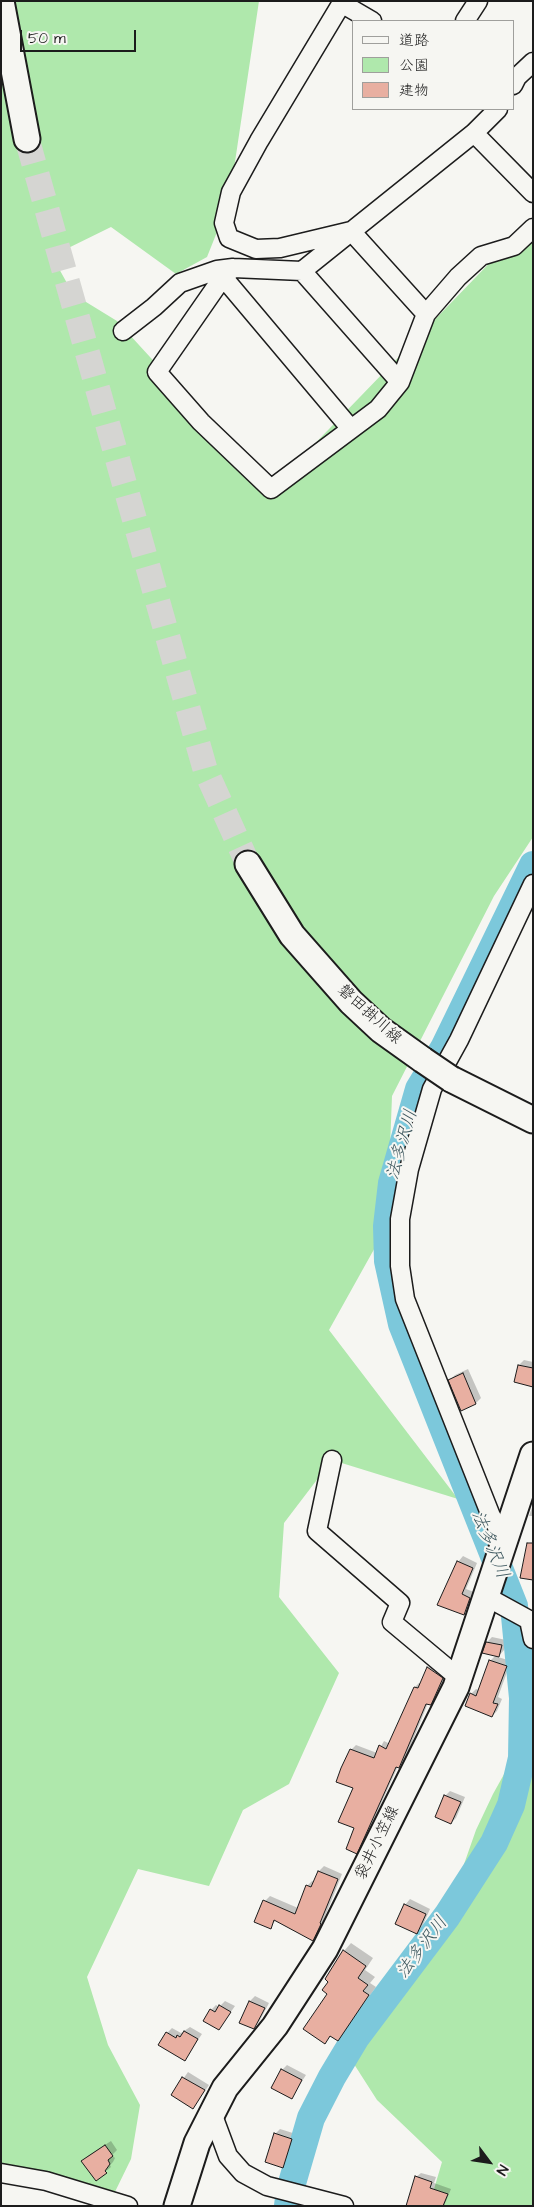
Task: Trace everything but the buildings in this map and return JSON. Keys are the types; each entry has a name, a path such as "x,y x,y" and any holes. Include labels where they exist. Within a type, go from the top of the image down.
{"main road":[{"path":"2,1 27,139"},
{"name":"磐田掛川線","path":"248,864 292,935 351,1002 382,1030 451,1079 533,1120"},
{"name":"袋井小笠線","path":"177,2206 196,2143 225,2088 275,2026 325,1949 459,1678 533,1455"}],"street":[{"path":"466,20 478,1"},
{"path":"352,231 280,248 256,249 229,238 224,223 231,192 258,141 342,2 370,20"},
{"path":"514,84 517,77 533,62"},
{"path":"123,331 154,307 180,283 217,270 228,273 302,271 474,133 497,110"},
{"path":"474,133 533,193"},
{"path":"228,273 157,372 201,422 271,490 378,409 400,382 426,314 458,277 481,256 514,246 533,228"},
{"path":"352,231 426,314"},
{"path":"302,271 400,382"},
{"path":"228,273 351,429"},
{"path":"504,1539 491,1516 405,1299 400,1266 400,1219 409,1169 432,1089 458,1040 533,884"},
{"path":"332,1460 317,1531 400,1603 392,1622 459,1678"},
{"path":"487,1597 529,1620 533,1639"},
{"path":"212,2113 228,2156 243,2173 267,2186 344,2206"},
{"path":"1,2173 46,2181 128,2206"}],"green space":[{"path":"1,1 259,1 229,202 207,257 176,274 111,227 52,256 73,294 117,321 271,489 533,218 533,837 494,896 392,1096 387,1226 329,1330 458,1499 332,1460 284,1523 279,1597 339,1673 289,1784 243,1810 209,1886 138,1869 87,1977 108,2045 140,2105 131,2159 111,2200 1,2177"},
{"path":"533,1746 533,2206 429,2206 442,2162 377,2100 352,2061 450,1923 463,1867 476,1830 518,1749"}],"waterway":[{"name":"法多沢川","path":"288,2206 290,2190 311,2118 332,2077 356,2037 447,1916 494,1843 511,1805 522,1758 523,1698 514,1606 402,1324 388,1261 387,1226 392,1183 419,1089 444,1048 533,865"}],"tunnel":[{"path":"27,139 205,769 248,864"}]}
